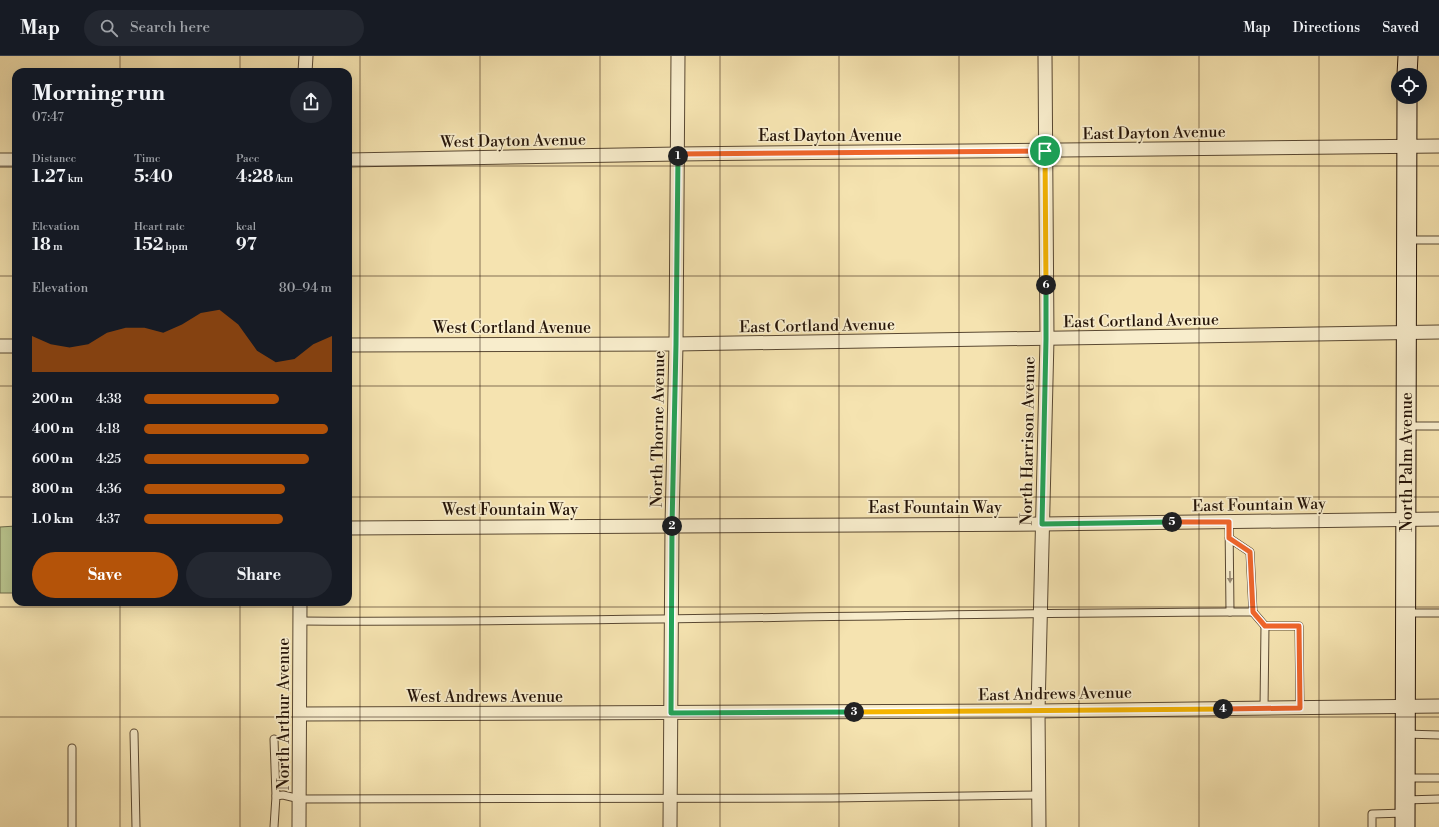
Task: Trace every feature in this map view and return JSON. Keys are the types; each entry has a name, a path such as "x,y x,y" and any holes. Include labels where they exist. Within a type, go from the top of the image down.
{"main road":[{"path":"1408,56 1408,68"},
{"name":"North Palm Avenue","path":"1405,813 1407,104"}],"street":[{"path":"306,56 306,68"},
{"name":"North Thorne Avenue","path":"670,827 678,56"},
{"name":"North Harrison Avenue","path":"1039,827 1038,711 1046,339 1045,56"},
{"name":"East Dayton Avenue","path":"678,154 1439,146"},
{"name":"West Dayton Avenue","path":"352,160 678,154"},
{"path":"0,160 12,160"},
{"name":"East Cortland Avenue","path":"676,344 1439,332"},
{"name":"West Cortland Avenue","path":"352,344 676,344"},
{"path":"0,346 12,346"},
{"name":"East Fountain Way","path":"672,525 1042,524 1439,519"},
{"name":"West Fountain Way","path":"352,528 672,525"},
{"name":"North Arthur Avenue","path":"299,827 300,606"},
{"name":"East Andrews Avenue","path":"671,713 1038,711 1439,706"},
{"name":"West Andrews Avenue","path":"300,714 671,713"}],"lane":[{"path":"1407,240 1439,240"},
{"path":"1406,426 1439,426"},
{"path":"1229,522 1230,612"},
{"path":"1229,538 1250,552 1253,612 1265,626 1264,708"},
{"path":"300,621 386,622 1041,613 1253,612"},
{"path":"1406,613 1439,613"},
{"path":"1265,626 1299,626 1300,708"},
{"path":"134,733 136,827"},
{"path":"1405,734 1439,735"},
{"path":"274,739 276,796 274,827"},
{"path":"72,748 72,827"},
{"path":"1404,778 1439,778"},
{"path":"276,796 283,795 300,799 1039,795"},
{"path":"1372,827 1372,814 1405,813 1439,799"}],"green space":[{"path":"12,526 12,593 0,593 0,527"}],"route":[{"path":"1045,151 1046,339 1042,524 1229,522 1229,538 1250,552 1253,612 1265,626 1299,626 1300,708 671,713 672,525 678,154 1045,151"}]}
